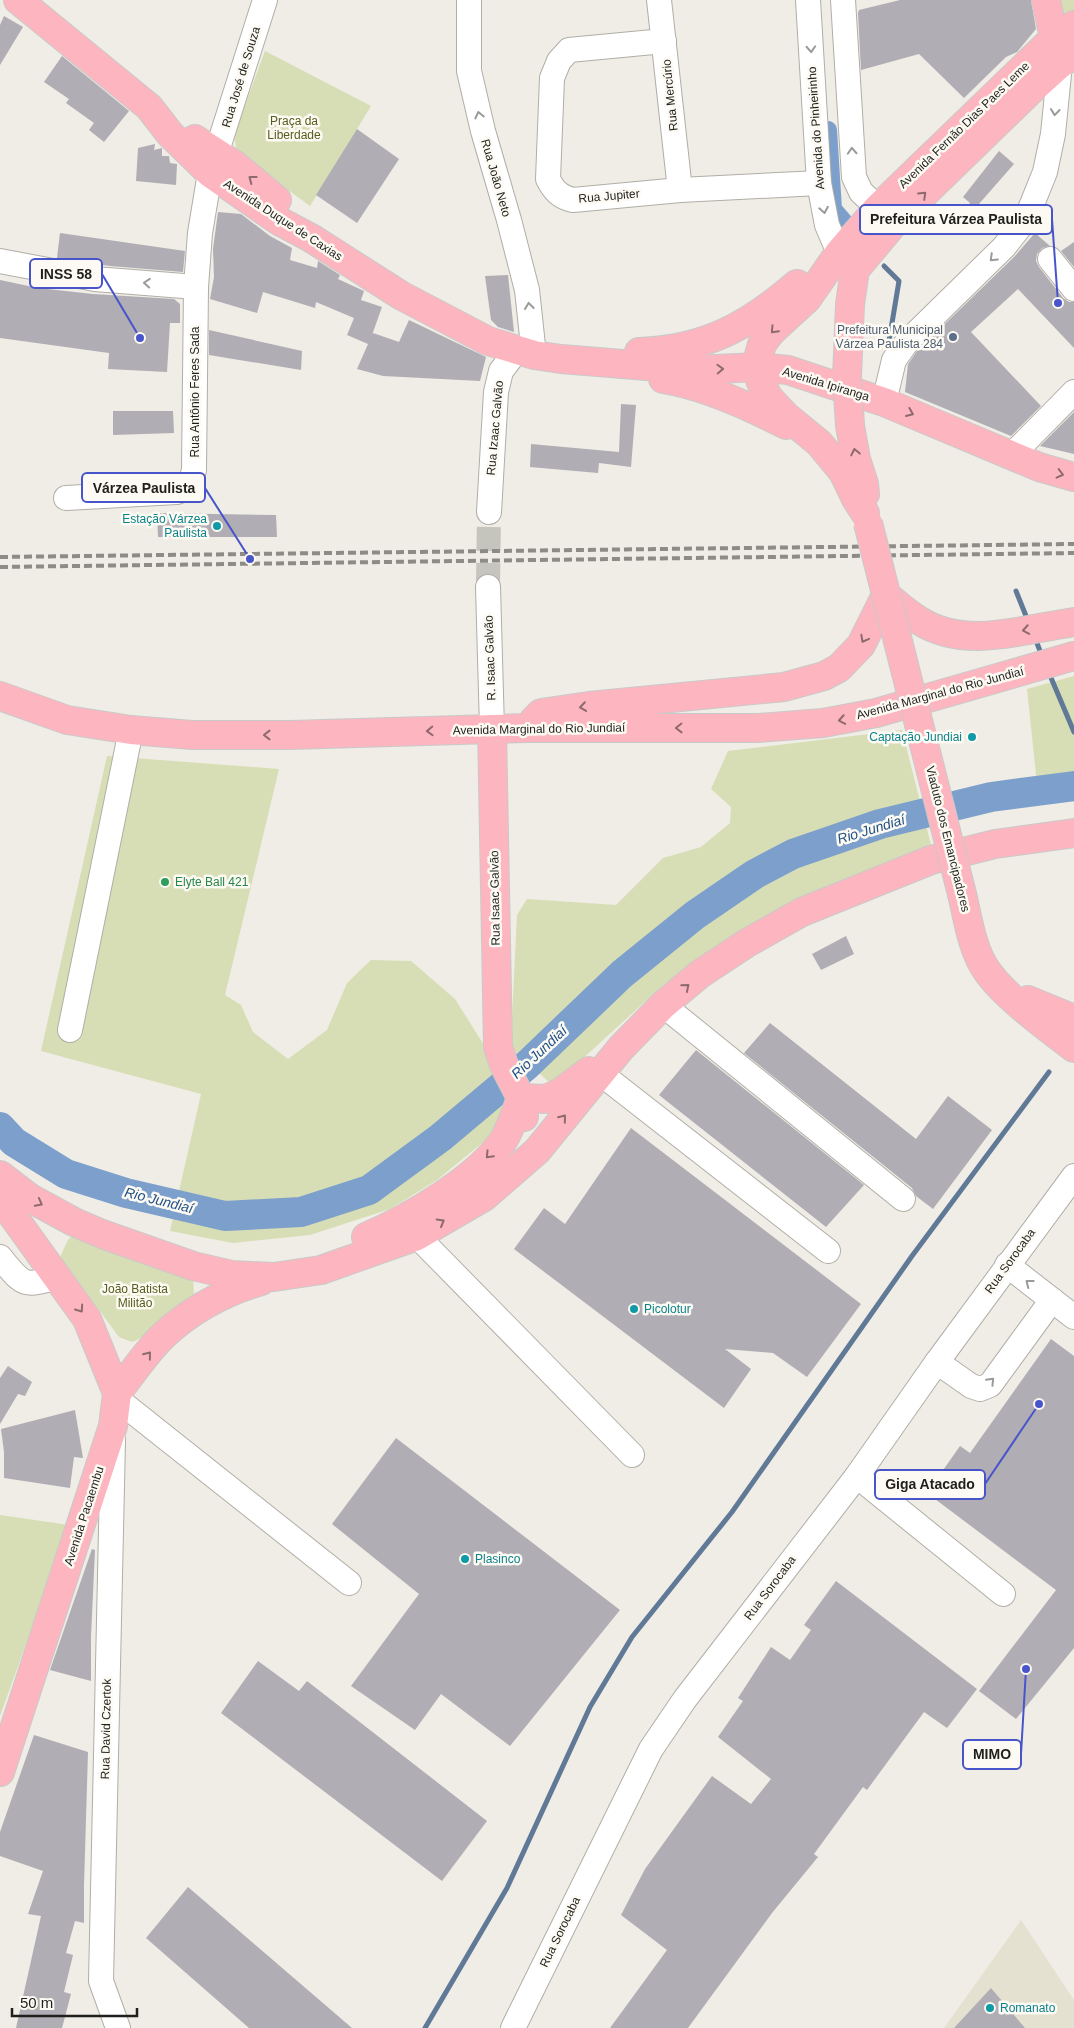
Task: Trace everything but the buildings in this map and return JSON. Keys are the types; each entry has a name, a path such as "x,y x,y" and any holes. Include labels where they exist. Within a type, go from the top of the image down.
{"main road":[{"name":"Avenida Duque de Caxias","path":"18,0 149,107 213,164 234,165 264,188 288,209 311,238 402,296 449,322 488,341 526,352"},
{"path":"1046,0 1068,50"},
{"name":"Avenida Fernão Dias Paes Leme","path":"847,261 878,208 1068,50"},
{"name":"Avenida Fernão Dias Paes Leme","path":"847,261 895,222 1068,50"},
{"path":"847,261 771,332 762,344 758,367 760,380 768,397 786,416 819,442 843,472 867,518"},
{"path":"847,261 850,304 848,377 850,426 856,459 864,484 867,518"},
{"path":"566,359 580,354 666,351 712,339 749,321 774,304 806,276 847,261"},
{"path":"774,304 828,296 850,304"},
{"name":"Avenida Ipiranga","path":"526,352 566,359 696,370 758,367 788,370 884,402 1047,470 1074,476"},
{"path":"566,359 582,366 677,381 762,413 819,442"},
{"name":"Viaduto dos Emancipadores","path":"867,518 975,946 986,971 1047,1028"},
{"path":"527,728 541,713 589,706 784,687 824,676 838,668 861,645 886,596 920,621 932,627 965,636 990,636 1074,622"},
{"name":"Avenida Marginal do Rio Jundiaí","path":"0,696 67,720 131,730 192,735 290,735 527,728 758,728 824,723 876,714 1074,656"},
{"name":"Rua Isaac Galvão","path":"484,1197 522,1140 525,1124 514,1084 498,1047 492,729"},
{"path":"117,1396 163,1336 206,1302 238,1288 274,1277 321,1270 418,1236 484,1197 537,1151 621,1048 663,1005 700,974 747,943 802,912 930,860 995,844 1074,833"},
{"path":"1004,989 1074,1019"},
{"path":"1047,1028 1074,1048"},
{"path":"1047,1028 1074,1055"},
{"path":"55,1273 50,1252 55,1240 62,1231 74,1222 90,1216 198,1251 236,1258 275,1260 311,1255 355,1242 394,1225 429,1204 465,1178 487,1158 503,1140 514,1084 546,1099 561,1092 621,1048"},
{"path":"0,1193 30,1198 74,1222 102,1234 193,1266 232,1275 274,1277"},
{"path":"0,1193 87,1319 117,1396"},
{"name":"Avenida Pacaembu","path":"0,1772 113,1426 117,1396"}],"street":[{"name":"Rua José de Souza","path":"213,164 265,0"},
{"name":"Rua João Neto","path":"469,0 469,71 483,131 527,290 526,352"},
{"name":"Rua Mercúrio","path":"660,0 680,190"},
{"name":"Avenida do Pinheirinho","path":"808,0 819,183 826,225 847,261"},
{"path":"844,0 854,177 861,192 878,208"},
{"name":"Rua Jupiter","path":"664,41 569,50 559,61 552,78 548,179 553,189 562,197 573,200 680,190 819,183"},
{"path":"884,402 894,360 907,342 1004,247 1026,219 1045,172 1068,50"},
{"name":"Rua Antônio Feres Sada","path":"66,498 177,492 186,489 191,481 194,470 196,287 200,233 213,164"},
{"path":"1050,260 1074,289"},
{"path":"0,262 95,279 196,287"},
{"name":"Rua Izaac Galvão","path":"489,512 496,392 501,370 526,352"},
{"path":"1011,456 1074,392"},
{"name":"R. Isaac Galvão","path":"488,587 492,729"},
{"path":"70,1030 131,730"},
{"path":"663,1005 904,1199"},
{"path":"600,1073 828,1250"},
{"name":"Rua Sorocaba","path":"513,2028 651,1749 685,1699 857,1476 936,1362 1074,1176"},
{"path":"418,1236 632,1455"},
{"path":"0,1257 22,1282 31,1284 55,1273"},
{"path":"1007,1265 1074,1318"},
{"path":"936,1362 971,1386 980,1389 990,1385 1052,1300"},
{"path":"117,1396 349,1583"},
{"name":"Rua David Czertok","path":"113,1426 101,1981 118,2028"},
{"path":"857,1476 1003,1594"}],"shaded area":[{"path":"1021,1920 1074,2000 1074,2028 944,2028"}],"green space":[{"path":"1046,0 1074,0 1074,25"},
{"name":"Praça da Liberdade","path":"265,51 371,106 310,206 237,153 234,135"},
{"path":"1074,676 1074,779 1037,784 1027,689"},
{"path":"902,730 931,845 807,895 663,985 578,1063 551,1084 539,1073 510,1059 517,915 527,899 616,905 663,858 701,847 730,823 731,807 711,789 728,751"},
{"path":"107,756 279,769 225,995 241,1005 253,1032 288,1059 327,1030 347,983 371,960 411,961 455,999 484,1045 503,1111 487,1139 437,1180 390,1209 310,1235 233,1243 170,1231 201,1094 41,1051"},
{"name":"João Batista Militão","path":"75,1232 193,1278 194,1295 148,1335 132,1342 119,1337 60,1257 68,1240"},
{"path":"0,1515 69,1525 0,1716"}],"waterway":[{"path":"828,130 833,209 845,223"},
{"path":"884,266 899,281 889,341"},
{"path":"1016,591 1028,621"},
{"path":"1035,638 1042,656"},
{"path":"1049,673 1074,732"},
{"name":"Rio Jundiaí","path":"0,1127 14,1142 66,1174 126,1193 225,1216 301,1212 369,1190 440,1138 527,1065 622,974 695,915 755,874 793,854 880,824 991,797 1074,786"},
{"path":"425,2028 507,1888 590,1707 632,1637 732,1512 912,1256 1049,1072"}],"tunnel":[{"path":"488,587 489,512"}],"railway":[{"path":"0,557 1074,544"},
{"path":"0,567 1074,553"}],"place":[{"name":"Prefeitura Várzea Paulista","path":"1058,303"},
{"name":"Prefeitura Municipal Várzea Paulista 284","path":"953,337"},
{"name":"INSS 58","path":"140,338"},
{"name":"Estação Várzea Paulista","path":"217,526"},
{"name":"Várzea Paulista","path":"250,559"},
{"name":"Captação Jundiai","path":"972,737"},
{"name":"Elyte Ball 421","path":"165,882"},
{"name":"Picolotur","path":"634,1309"},
{"name":"Giga Atacado","path":"1039,1404"},
{"name":"Plasinco","path":"465,1559"},
{"name":"MIMO","path":"1026,1669"},
{"name":"Romanato","path":"990,2008"}]}
